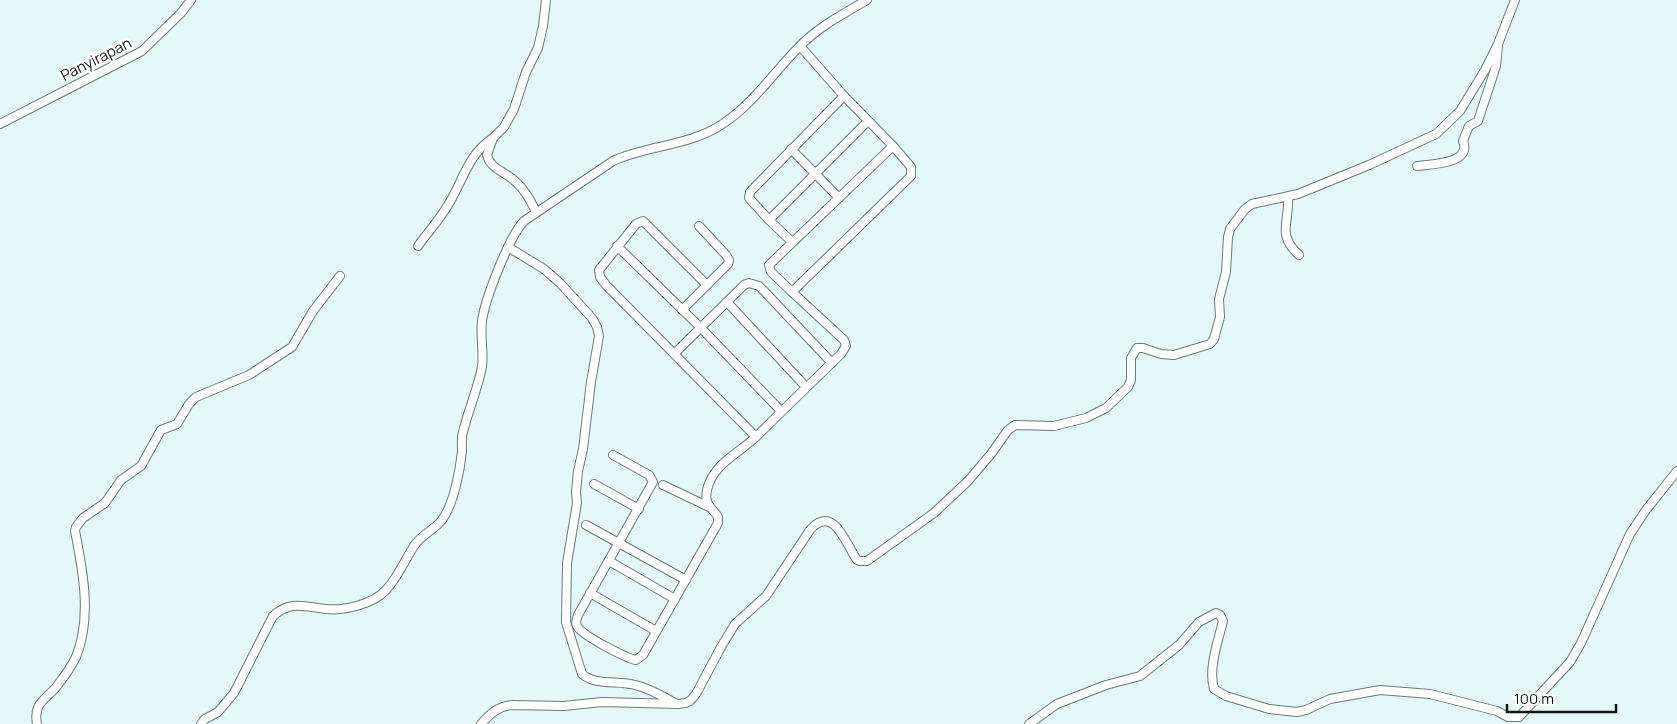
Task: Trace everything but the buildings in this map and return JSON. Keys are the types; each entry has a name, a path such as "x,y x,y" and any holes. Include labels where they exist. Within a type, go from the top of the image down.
{"street":[{"name":"Panyirapan","path":"0,124 142,51 181,13 191,0"},
{"path":"536,212 517,182 494,167 488,160 487,155 493,138 509,119 514,109 526,72 538,48 546,0"},
{"path":"201,724 205,718 218,712 234,693 273,616 286,606 342,608 377,598 397,576 418,540 432,530 442,519 451,501 459,472 462,435 482,368 482,320 491,290 518,227 536,212 613,161 634,153 690,140 724,123 766,86 800,46 818,30 867,0"},
{"path":"481,724 494,711 504,706 564,706 602,702 686,703 696,694 721,646 735,624 766,596 810,530 816,524 823,522 832,523 840,532 857,560 867,561 934,513 968,481 1008,430 1015,426 1054,426 1086,418 1106,408 1128,387 1131,380 1131,358 1137,348 1174,355 1210,344 1214,339 1220,317 1219,298 1226,272 1230,228 1245,209 1252,204 1288,197 1369,165 1436,134 1460,111 1485,70 1498,44 1515,0"},
{"path":"1417,166 1452,162 1463,153 1465,147 1463,141 1469,126 1478,121 1496,66 1498,44"},
{"path":"792,292 911,176 911,167 800,46"},
{"path":"792,242 769,220 749,198 749,195 791,149 844,96"},
{"path":"769,220 868,121"},
{"path":"418,246 449,205 464,171 475,154 484,143 493,138"},
{"path":"708,507 707,490 716,471 724,462 756,437 832,363 846,343 771,272 768,265 893,146"},
{"path":"791,149 839,198"},
{"path":"1288,197 1289,209 1285,232 1290,245 1299,254"},
{"path":"706,285 643,221 636,224 617,246 601,267 599,274 606,285 756,437"},
{"path":"682,310 725,268 729,260 699,226"},
{"path":"617,246 700,327 781,411"},
{"path":"508,247 544,269 560,283 592,318 597,327 598,336 583,449 578,471 577,503 567,563 566,622 582,674 598,681 635,684 675,703"},
{"path":"37,724 36,710 42,701 56,688 69,669 82,638 85,594 75,531 79,522 105,503 121,480 140,466 162,430 176,424 196,397 250,375 292,347 314,311 340,276"},
{"path":"675,353 744,285 749,283 759,286 832,363"},
{"path":"727,302 806,387"},
{"path":"613,455 645,472 653,482 590,593 576,622 578,627 621,655 636,660 641,657 718,524 718,517 708,507 663,485"},
{"path":"1030,724 1057,704 1106,685 1140,676 1179,645 1199,622 1216,612 1223,621 1214,660 1213,685 1214,689 1226,696 1269,709 1297,712 1330,699 1380,690 1430,694 1497,711 1508,717 1519,717 1570,662 1581,643 1630,534 1646,510 1677,471"},
{"path":"594,484 639,509"},
{"path":"586,525 686,580"},
{"path":"609,561 675,599"},
{"path":"590,593 656,631"}]}
